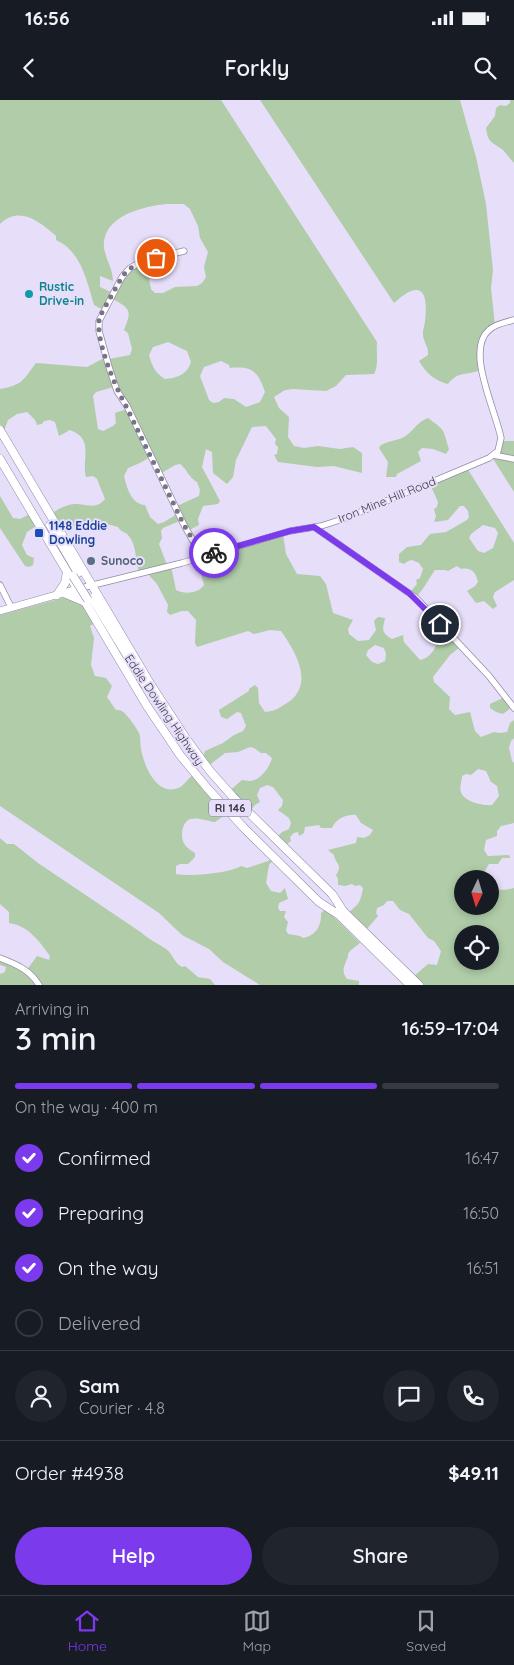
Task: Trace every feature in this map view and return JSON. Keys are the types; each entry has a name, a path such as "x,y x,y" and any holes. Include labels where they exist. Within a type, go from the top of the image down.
{"highway":[{"path":"0,430 160,698 201,759 233,797 332,894 341,913"},
{"name":"Eddie Dowling Highway","path":"0,439 73,574"},
{"name":"Eddie Dowling Highway","path":"0,451 160,718 203,777 237,816 419,985"},
{"path":"0,459 73,574 76,589 88,600"},
{"path":"73,574 65,583 60,594 88,600"},
{"name":"Eddie Dowling Highway","path":"341,913 410,985"}],"main road":[{"path":"0,611 76,589"}],"street":[{"path":"184,251 143,261 130,268 122,277 100,316 98,326 117,391 183,523 202,556"},
{"path":"493,455 498,451 501,438 479,362 479,347 482,338 489,329 514,320"},
{"path":"493,455 514,459"},
{"name":"Iron Mine Hill Road","path":"76,589 290,531 314,527 346,518 481,462 493,455"},
{"path":"314,527 416,598 513,704"},
{"path":"0,585 11,607"},
{"path":"0,958 24,969 35,978 39,985"}],"green space":[{"path":"0,100 221,100 377,342 377,363 374,374 346,375 336,386 326,391 293,389 285,390 274,397 279,408 289,417 288,437 294,446 304,448 318,446 340,449 353,447 362,453 362,473 334,466 317,467 278,462 274,455 277,454 278,447 275,444 276,439 266,426 252,427 236,460 233,477 227,484 213,473 212,452 206,449 202,467 220,501 218,504 203,506 198,519 199,525 189,530 182,520 163,528 159,544 167,565 171,566 176,590 187,593 199,590 204,585 197,559 283,534 286,554 297,574 320,576 326,584 333,613 353,620 348,629 349,634 358,641 369,640 376,630 374,621 378,617 385,618 384,632 392,639 403,635 404,642 420,660 432,653 436,645 432,639 446,629 460,647 450,655 433,677 434,682 450,697 449,709 455,715 470,712 475,731 481,737 494,732 507,732 510,723 514,720 514,738 509,748 514,763 514,823 501,826 497,831 497,836 486,840 484,850 488,856 509,855 510,858 502,858 498,864 489,864 485,870 454,870 454,915 499,915 499,889 514,888 514,985 421,985 413,977 428,964 437,965 441,951 434,941 428,938 409,914 400,910 393,901 387,901 384,905 377,908 376,913 378,916 366,930 348,913 359,902 363,888 360,885 355,886 352,884 338,885 336,875 339,866 334,855 328,850 356,843 357,837 364,838 370,835 373,830 361,823 356,815 349,815 339,820 332,828 321,828 319,825 305,827 304,833 299,836 298,832 294,833 290,837 291,841 282,848 274,840 282,832 289,829 291,823 289,818 278,810 282,806 283,800 273,787 267,785 260,788 257,795 260,802 248,813 228,792 242,780 251,781 260,777 268,768 272,758 266,753 261,753 250,747 238,752 225,753 207,767 202,760 205,751 243,731 246,726 241,713 237,712 227,719 221,717 219,710 249,691 255,685 258,688 259,703 265,712 281,707 290,701 301,685 300,666 292,648 281,631 270,630 254,634 248,631 197,647 195,643 196,620 188,611 170,615 167,612 168,605 157,584 147,573 139,572 133,542 127,534 118,527 100,522 78,526 67,525 61,529 54,512 74,504 98,505 105,499 97,479 93,476 86,477 85,444 78,434 70,430 59,436 55,422 50,420 37,425 27,412 17,414 8,420 4,431 0,424 0,389 13,386 22,381 36,363 87,367 106,357 109,359 130,355 132,349 128,333 124,330 129,314 123,305 111,298 104,310 94,305 82,268 72,251 56,240 56,236 37,221 22,216 7,218 0,224","holes":["167,204 184,204 190,209 198,226 200,238 208,252 204,267 206,277 202,283 197,286 175,287 163,293 155,293 151,289 149,279 156,270 150,260 128,270 113,293 100,287 100,276 113,281 104,248 105,237 109,228 136,210","168,342 187,351 191,362 187,370 174,378 165,379 154,369 151,363 149,355 153,347","221,361 229,365 230,368 244,368 253,371 260,379 265,392 260,402 246,407 234,399 224,398 219,402 213,403 209,400 200,376 204,367","117,386 127,409 115,413 116,423 103,431 98,429 93,396 96,392","150,457 160,474 180,464 197,482 200,490 199,496 177,506 179,513 158,524 150,517 145,505 136,502 130,495 124,476 128,468","375,645 384,648 386,654 385,661 378,664 372,662 366,655 368,650","478,769 486,771 491,782 497,786 499,796 492,805 474,803 463,795 460,790 462,776 466,774 471,775"]},
{"path":"260,100 460,100 476,157 486,204 493,270 491,288 495,326 485,334 480,370 460,375 448,384 435,379 425,369 419,361 428,355 423,335 426,310 424,295 420,291 410,291 394,303"},
{"path":"510,100 514,100 514,163 503,150 489,139 486,128 495,116 496,108 500,105 506,106 510,103"},
{"path":"428,418 443,431 449,449 446,454 433,449 422,448 418,452 421,461 397,474 396,477 386,477 388,462 379,448 380,446 406,436"},
{"path":"501,441 514,441 514,492 492,457"},
{"path":"467,468 514,543 514,580 495,592 493,597 497,606 493,609 484,601 476,603 467,591 478,582 476,575 473,571 461,569 457,566 448,571 435,570 416,597 411,591 417,584 416,580 420,578 423,569 419,563 412,560 404,564 399,562 399,554 407,547 421,545 430,534 446,532 469,517 468,511 464,506 460,506 448,520 434,522 436,516 434,509 437,507 438,502 430,484","holes":["483,525 495,528 498,533 493,548 484,553 478,551 469,538 471,534"]},
{"path":"0,496 13,518 20,519 30,514 36,526 27,532 22,545 27,555 34,558 33,565 29,567 25,566 0,528"},
{"path":"66,597 83,604 95,623 90,626 94,638 91,665 95,676 106,678 112,686 107,697 116,710 121,711 127,716 138,731 148,770 156,782 162,787 175,789 183,785 193,775 228,813 215,822 196,818 187,821 183,827 182,839 186,846 195,853 195,857 188,864 176,866 176,874 200,875 228,871 241,866 247,868 274,857 269,865 266,883 271,891 280,893 285,888 288,899 279,903 278,908 280,911 286,911 284,917 288,922 286,930 288,934 303,938 308,937 319,926 321,913 326,909 360,943 348,954 344,969 347,979 359,981 359,985 260,985 223,962 209,949 182,935 159,913 0,806 0,615"},
{"path":"505,697 512,707 503,714 490,708 490,704"},
{"path":"0,838 7,844 14,844 38,863 166,949 179,965 185,966 198,977 210,979 215,985 0,985 0,974 5,972 6,967 0,965 0,958 26,971 37,956 49,960 50,956 28,931 9,923 9,912 0,904"}],"way so far":[{"path":"156,258 136,264 122,277 100,316 98,326 117,391 183,523 202,556 214,553"}],"place":[{"name":"Rustic Drive-in","path":"29,294"},
{"name":"1148 Eddie Dowling","path":"39,533"},
{"name":"Sunoco","path":"91,561"}],"route":[{"path":"214,553 290,531 314,527 416,598 440,624"}]}
